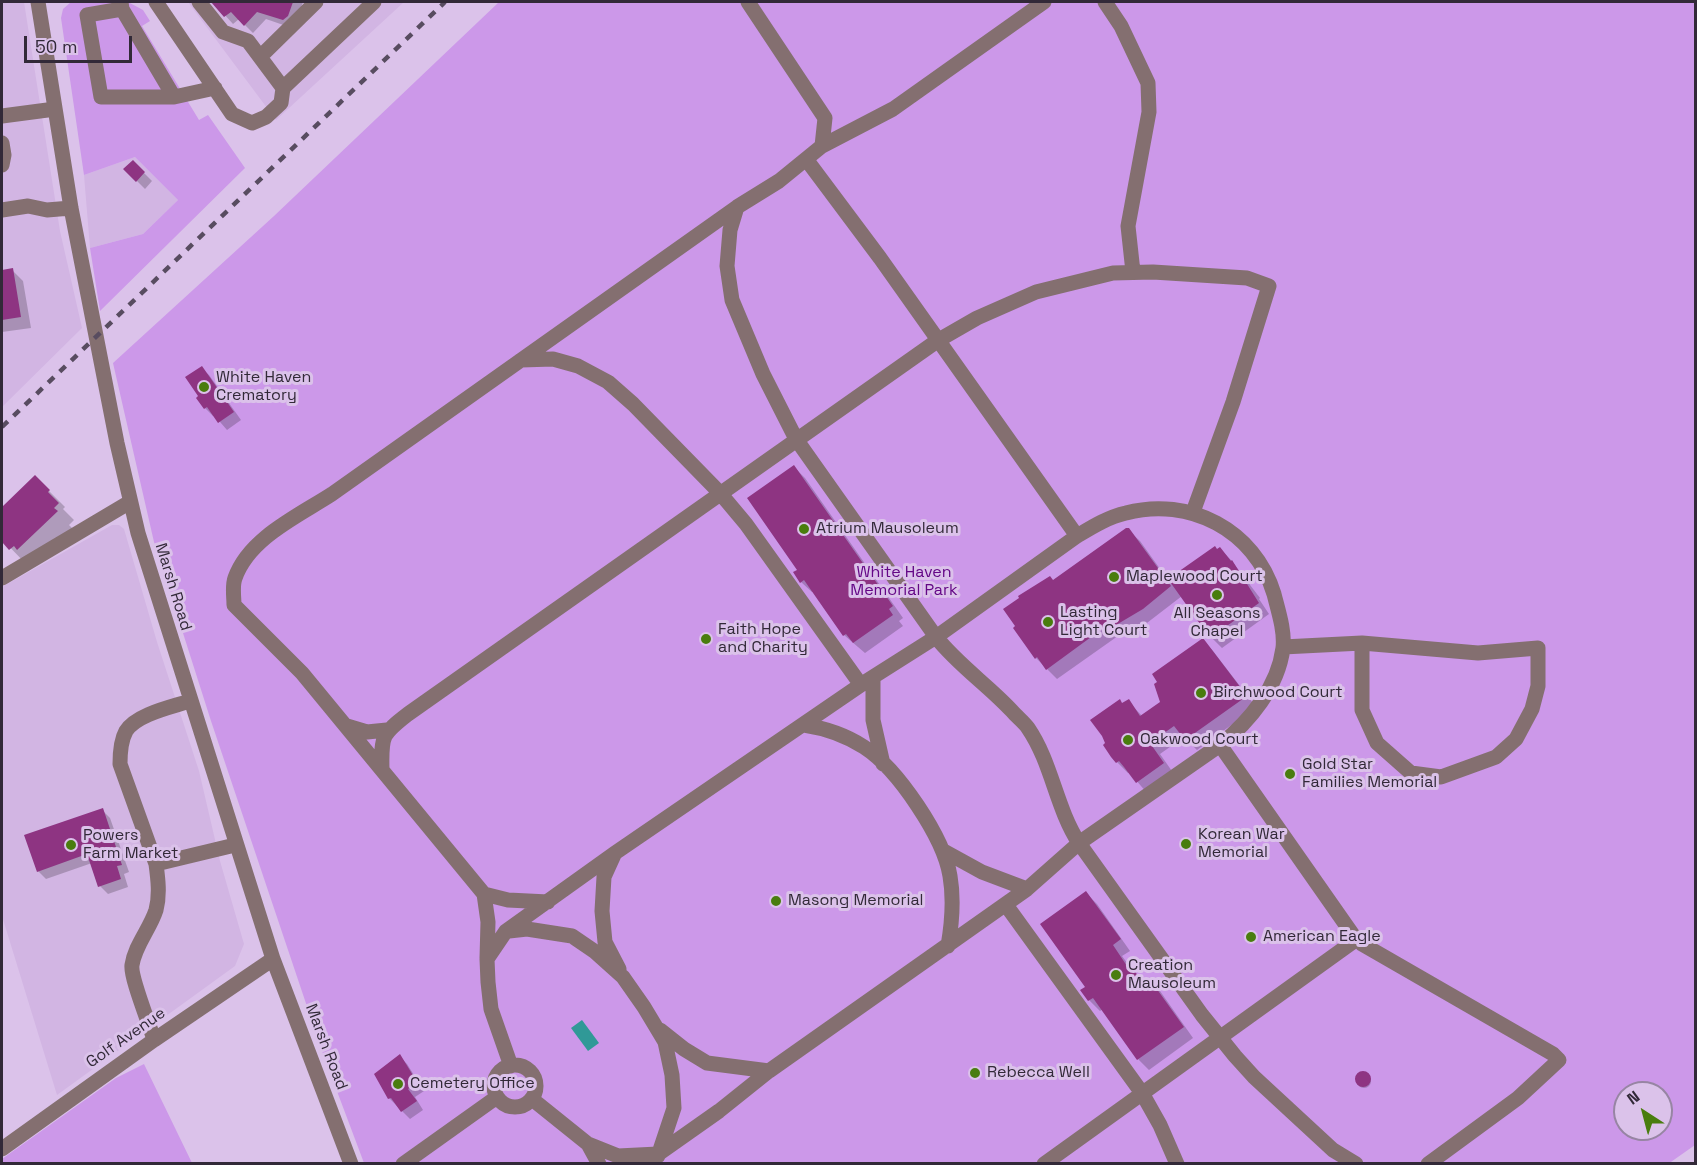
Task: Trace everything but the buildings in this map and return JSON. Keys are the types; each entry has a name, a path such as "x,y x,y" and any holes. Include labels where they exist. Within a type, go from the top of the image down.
{"street":[{"name":"Marsh Road","path":"38,2 70,208 117,443 138,533 273,959 351,1164"},
{"path":"156,2 232,114 252,123 266,117 281,103 283,88 374,2"},
{"path":"199,2 223,32 248,41 283,88"},
{"path":"748,2 825,118 822,146"},
{"path":"511,1066 491,1010 487,959 488,922 484,894 302,673 234,605 234,580 246,554 737,207 779,181 822,146 893,109 1044,2"},
{"path":"1105,2 1121,26 1148,83 1149,112 1128,226 1133,272"},
{"path":"260,57 311,4"},
{"path":"174,97 122,5 87,15 101,97 174,97 215,88"},
{"path":"2,116 55,109"},
{"path":"2,142 4,155 2,165"},
{"path":"806,159 880,258 1077,536"},
{"path":"2,210 28,206 47,210 70,208"},
{"path":"737,207 730,230 727,266 732,300 762,374 796,439 951,656 992,689 1028,728 1052,777 1070,829 1220,1038 1254,1077 1333,1150 1356,1164"},
{"path":"346,726 367,732 387,730 937,341 977,318 1036,292 1113,273 1133,272 1247,278 1269,286 1233,402 1193,512"},
{"path":"521,360 553,359 578,366 608,382 720,493 867,681 883,764"},
{"path":"2,578 130,502"},
{"path":"487,959 506,931 615,853 867,681 936,637 1099,522 1126,513 1154,508 1193,512 1232,533 1259,561 1270,582 1276,602 1283,647 1275,677 1256,711 1220,745 1079,843 1027,890 769,1071 657,1159 618,1156 588,1144 532,1099"},
{"path":"1283,647 1362,643 1478,653 1538,648 1538,686 1532,709 1516,739 1496,757 1441,777 1411,773 1377,743 1362,710 1362,643"},
{"path":"154,1040 131,967 156,910 159,890 156,864 120,764 121,747 126,731 137,719 190,700"},
{"path":"804,725 823,728 865,748 894,775 938,838 950,876 952,924 948,946"},
{"path":"382,768 381,747 387,730"},
{"path":"1220,745 1362,944 1472,1006 1553,1054 1559,1060 1518,1098 1428,1164"},
{"path":"156,864 235,845"},
{"path":"942,850 982,872 1027,890"},
{"path":"615,853 604,877 602,911 605,942 623,977 665,1042 672,1074 674,1108 657,1159"},
{"path":"484,894 508,900 548,902"},
{"path":"1006,905 1142,1093 1160,1125 1177,1164"},
{"path":"506,931 527,929 572,936 594,951 623,977"},
{"path":"1044,1164 1357,939"},
{"name":"Golf Avenue","path":"2,1149 154,1040 273,959"},
{"path":"656,1026 684,1049 707,1063 769,1071"},
{"path":"511,1066 525,1068 535,1079 536,1086 532,1099 520,1107 506,1106 496,1097 494,1084 496,1078 505,1068 511,1066"},
{"path":"403,1164 496,1097"},
{"path":"588,1144 599,1164"}],"shaded area":[{"path":"2,2 24,2 60,231 82,328 2,407"},
{"path":"188,2 404,2 276,120"},
{"path":"135,157 178,200 143,234 90,248 84,175"},
{"name":"Powers Farm Market","path":"112,525 119,525 124,529 157,642 199,771 220,861 244,944 235,966 57,1095 2,916 2,587"},
{"path":"582,1020 599,1043 588,1051 571,1028"}],"green space":[{"path":"71,2 128,2 143,10 150,21 142,26 199,120 208,115 245,168 100,311 90,248 143,234 178,200 135,157 84,175 61,18 63,9"},
{"name":"White Haven Memorial Park","path":"499,2 1695,2 1695,1145 1668,1164 364,1163 323,1054 211,721 154,542 113,363 274,216"},
{"path":"144,1064 192,1163 2,1163 2,1159 116,1078"}],"railway":[{"path":"2,427 445,2"}],"place":[{"name":"White Haven Crematory","path":"204,387"},
{"name":"Atrium Mausoleum","path":"804,529"},
{"name":"Maplewood Court","path":"1114,577"},
{"name":"All Seasons Chapel","path":"1217,595"},
{"name":"Lasting Light Court","path":"1048,622"},
{"name":"Faith Hope and Charity","path":"706,639"},
{"name":"Birchwood Court","path":"1201,693"},
{"name":"Oakwood Court","path":"1128,740"},
{"name":"Gold Star Families Memorial","path":"1290,774"},
{"name":"Korean War Memorial","path":"1186,844"},
{"name":"Powers Farm Market","path":"71,845"},
{"name":"Masong Memorial","path":"776,901"},
{"name":"American Eagle","path":"1251,937"},
{"name":"Creation Mausoleum","path":"1116,975"},
{"name":"Rebecca Well","path":"975,1073"},
{"name":"Cemetery Office","path":"398,1084"}]}
